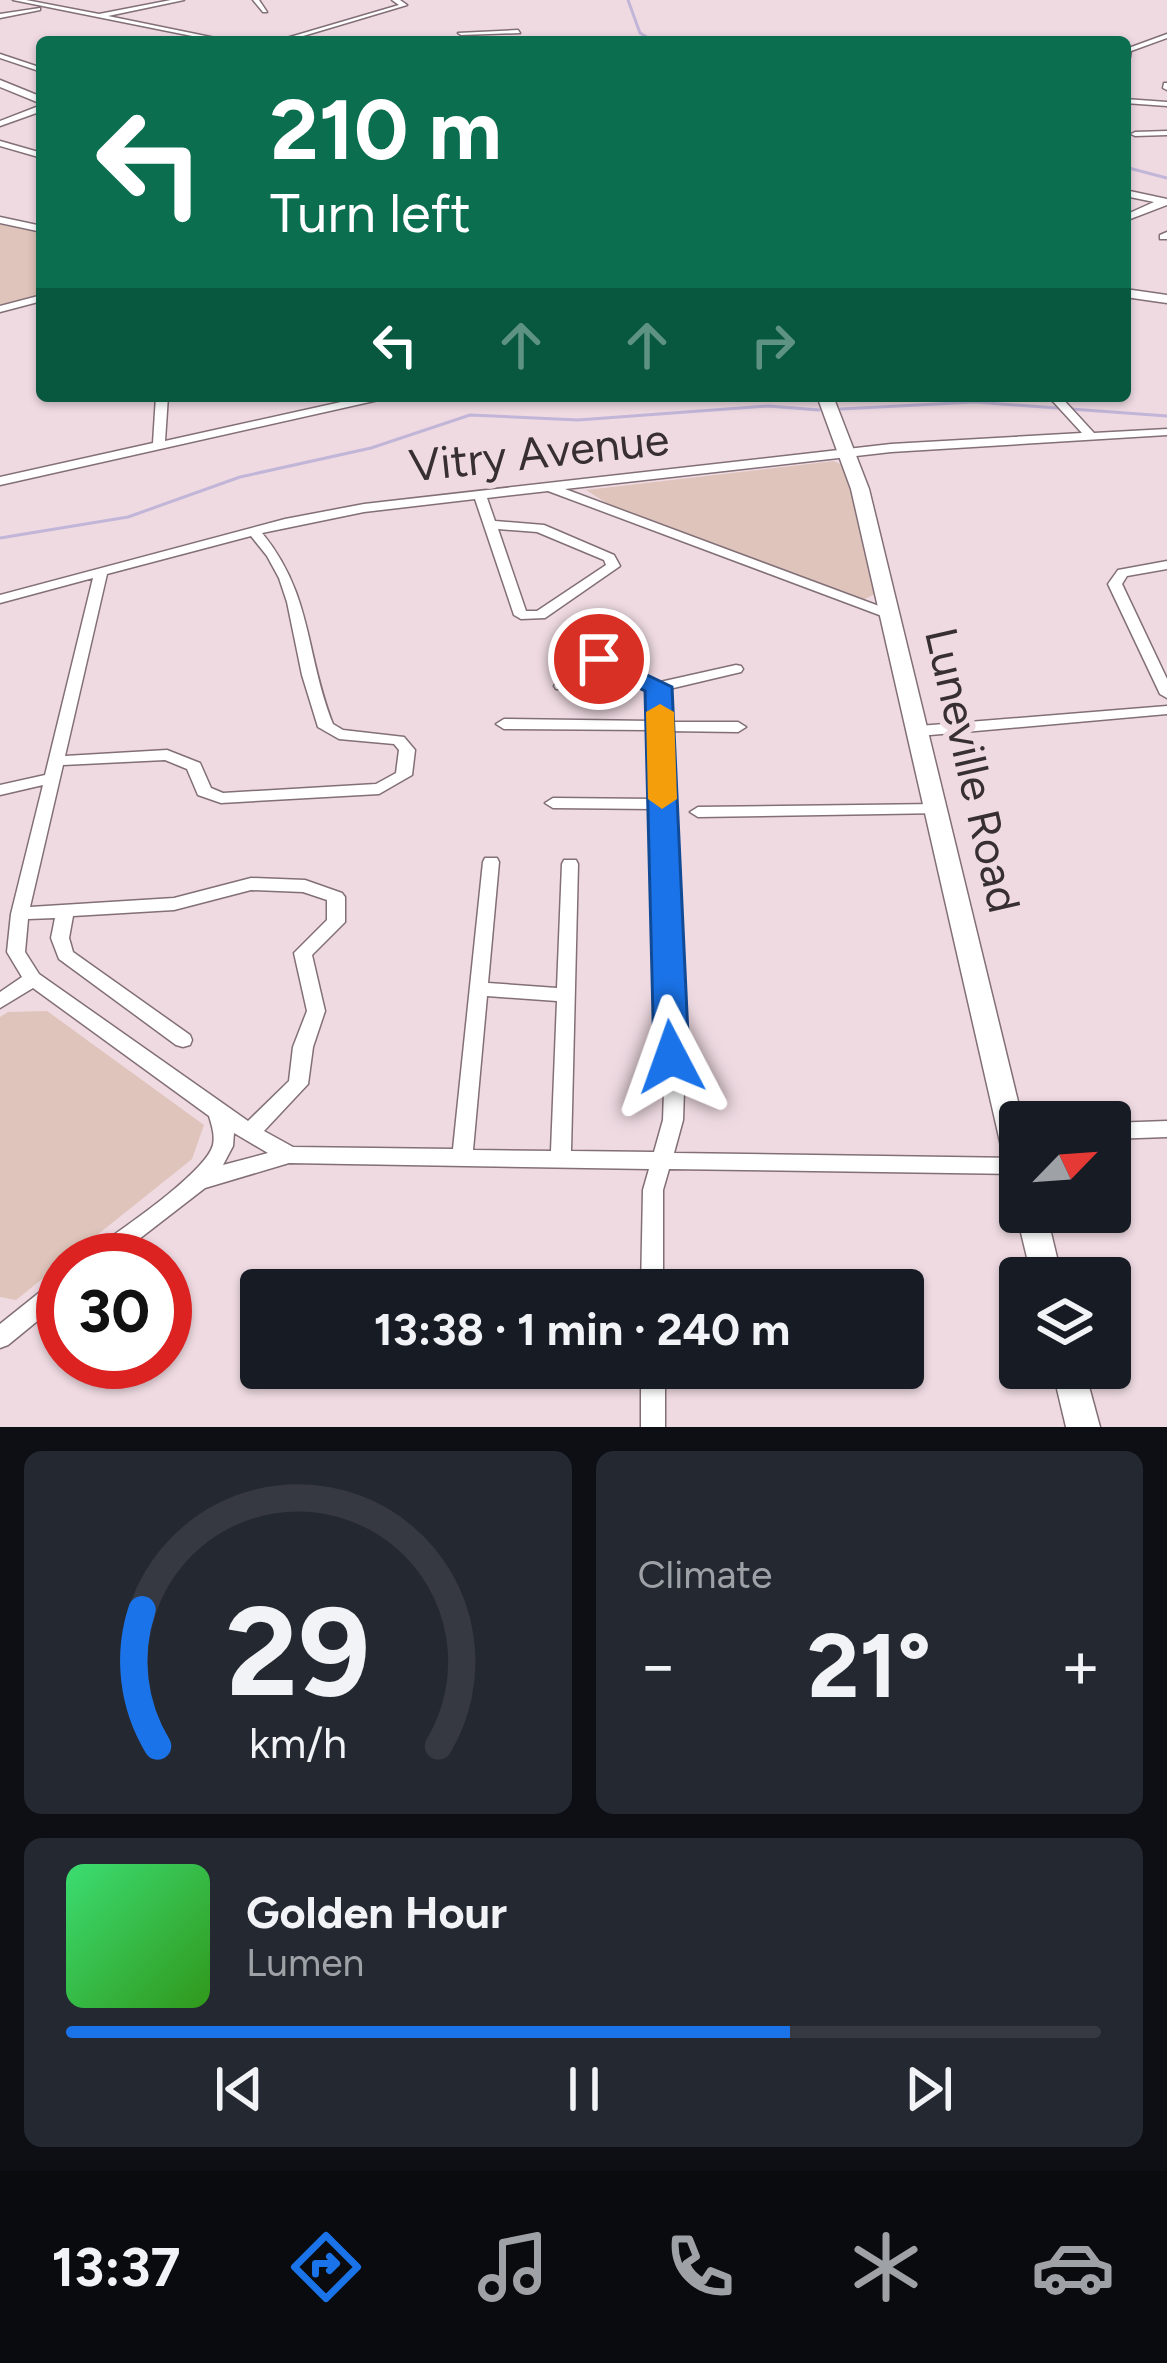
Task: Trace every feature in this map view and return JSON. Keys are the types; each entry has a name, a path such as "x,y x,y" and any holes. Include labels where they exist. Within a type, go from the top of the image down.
{"street":[{"path":"16,0 200,36"},
{"path":"98,16 182,0"},
{"path":"256,0 265,11"},
{"path":"297,36 404,5 394,0"},
{"path":"0,16 48,8"},
{"path":"516,17 519,36"},
{"path":"174,36 184,33"},
{"path":"461,33 504,36"},
{"path":"1131,49 1167,36"},
{"path":"0,56 36,68"},
{"path":"0,83 36,102"},
{"path":"1131,101 1167,104"},
{"path":"0,124 36,108"},
{"path":"1135,134 1167,134"},
{"path":"0,143 36,154"},
{"path":"1131,194 1165,201"},
{"path":"1131,215 1165,201"},
{"path":"0,220 36,228"},
{"path":"1131,293 1167,299"},
{"path":"0,309 36,300"},
{"path":"159,444 162,402"},
{"path":"0,481 355,402"},
{"name":"Luneville Road","path":"827,402 848,453 890,615 1007,1101"},
{"path":"1061,404 1092,437"},
{"name":"Vitry Avenue","path":"0,599 254,531 364,508 848,453 1167,431"},
{"path":"549,487 890,615"},
{"path":"480,495 489,524 525,617 540,615 613,566 603,555 543,530 489,524"},
{"path":"0,790 54,770 184,758 194,766 204,791 220,798 379,789 404,775 409,759 399,740 339,734 326,727 294,588 278,557 254,531"},
{"path":"1167,566 1123,573 1115,584 1167,694"},
{"path":"100,573 20,914 16,952 33,979 249,1133 289,1155"},
{"path":"561,686 599,659 658,687 736,669"},
{"path":"652,1269 653,1190 673,1120 674,1091 658,687"},
{"path":"919,730 1167,710"},
{"path":"504,724 738,727"},
{"path":"553,803 662,804"},
{"path":"698,812 937,808"},
{"path":"462,1156 491,862"},
{"path":"561,1160 570,864"},
{"path":"20,914 174,904 235,885 304,886 336,897 336,922 302,960 316,1011 303,1047 298,1084 249,1133"},
{"path":"65,913 60,938 65,955 183,1040"},
{"path":"0,1000 33,979"},
{"path":"478,989 566,994"},
{"path":"131,1233 198,1181 223,1150 226,1135 216,1110"},
{"path":"1131,1130 1167,1129"},
{"path":"198,1181 289,1155 999,1167"},
{"path":"0,1338 36,1309"},
{"path":"652,1389 653,1427"},
{"path":"1074,1389 1083,1427"}],"shaded area":[{"path":"0,222 36,230 36,297 0,306"},
{"path":"834,461 846,467 875,594 863,600 611,506 586,490"},
{"path":"47,1011 204,1125 192,1159 100,1233 36,1233 36,1284 16,1300 0,1297 0,1017 8,1012"}],"waterway":[{"path":"628,0 645,36"},
{"path":"1131,169 1167,178"},
{"path":"841,409 975,402 1167,416"},
{"path":"0,538 128,517 240,477 371,448 470,415 578,420 768,406 819,410"}],"slow traffic":[{"path":"660,712 662,799"}],"route":[{"path":"599,659 658,687 671,1057"}]}
